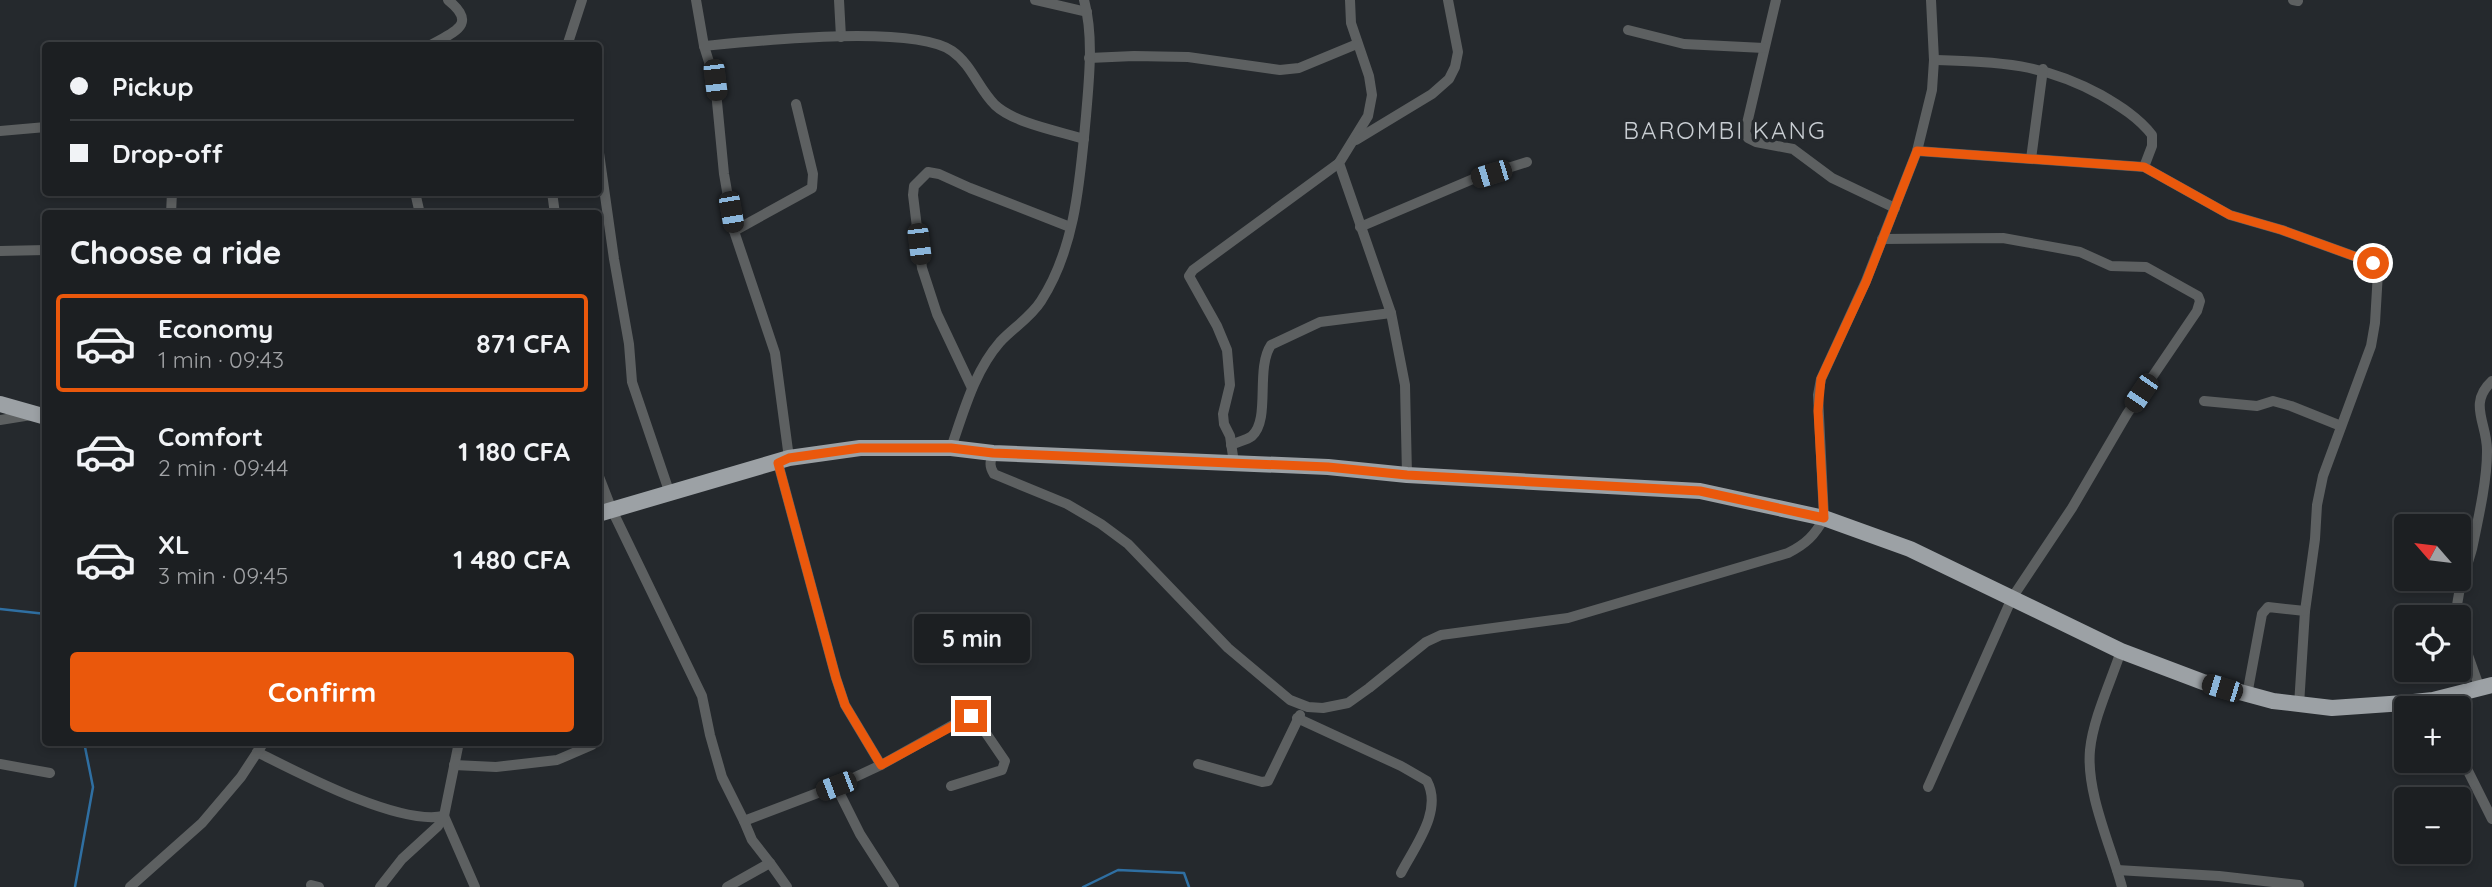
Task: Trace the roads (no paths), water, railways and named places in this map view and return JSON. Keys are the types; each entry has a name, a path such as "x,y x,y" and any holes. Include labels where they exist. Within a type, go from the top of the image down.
{"highway":[{"path":"0,404 40,416"},
{"path":"605,512 783,460 860,448 951,448 993,453 1328,467 1407,475 1700,491 1824,518 1910,549 2121,651 2203,682 2247,695 2299,705 2332,708 2394,706"},
{"path":"2459,696 2486,687"}],"street":[{"path":"436,42 462,24 460,9 448,0"},
{"path":"568,42 582,0"},
{"path":"695,0 704,46 715,80 724,174 734,231 775,353 783,460 836,678 845,705 881,765"},
{"path":"839,0 841,37"},
{"path":"1035,0 1087,12"},
{"path":"951,448 982,367 999,343 1040,303 1053,279 1070,227 1080,186 1089,58 1084,0"},
{"path":"1234,463 1223,414 1230,385 1227,350 1189,276 1193,270 1339,163 1353,142 1368,116 1372,96 1369,76 1351,23 1350,0"},
{"path":"1353,142 1432,94 1449,79 1458,52 1448,0"},
{"path":"1776,0 1745,132 1748,138 1793,149 1832,178 1895,208"},
{"path":"993,453 990,468 994,474 1067,504 1119,537 1228,648 1290,700 1323,708 1348,702 1426,642 1441,635 1568,618 1788,554 1805,544 1824,518 1818,411 1821,379 1866,282 1917,151 1932,90 1934,60 1931,0"},
{"path":"1628,30 1684,44 1764,48"},
{"path":"704,46 841,37 927,41 951,50 970,67 994,104 1008,114 1084,139"},
{"path":"1089,58 1188,57 1280,70 1299,68 1357,44"},
{"path":"1934,60 2001,62 2043,69 2078,82 2118,104 2152,135 2152,146 2144,167"},
{"path":"2031,159 2043,69"},
{"path":"734,231 812,188 813,174 796,104"},
{"path":"0,131 42,127"},
{"path":"1917,151 2144,167 2230,215 2321,244 2373,263 2376,267 2376,310 2371,346 2323,475 2317,505 2305,611 2299,705"},
{"path":"1360,227 1473,179 1527,162"},
{"path":"1339,163 1391,313 1405,385 1407,475"},
{"path":"972,388 937,314 922,268 914,186 928,172 939,174 1070,227"},
{"path":"602,174 629,344 632,382 670,494"},
{"path":"1882,239 2003,238 2080,252 2111,266 2146,267 2198,296 2200,301 2197,311 2127,414 2072,508 2012,597 1928,786"},
{"path":"0,251 42,250"},
{"path":"1231,445 1251,436 1258,426 1264,359 1270,345 1320,322 1391,313"},
{"path":"2459,605 2477,523 2488,451 2479,411 2480,400 2483,389 2492,381"},
{"path":"2204,401 2258,406 2273,401 2341,426"},
{"path":"0,420 40,416"},
{"path":"605,512 702,696 722,777 752,840 787,887"},
{"path":"2247,695 2265,609 2268,607 2305,611"},
{"path":"2121,651 2092,735 2090,752 2099,819 2122,887"},
{"path":"2471,655 2486,687"},
{"path":"1198,764 1262,782 1268,781 1297,718 1308,706"},
{"path":"744,821 836,786 967,718 975,717 1005,761 1004,767 1002,770 951,786"},
{"path":"1297,718 1401,766 1427,781 1433,798 1432,810 1401,873"},
{"path":"130,887 202,823 241,777 261,746"},
{"path":"380,887 402,859 438,826 444,816 458,746"},
{"path":"454,765 518,765 556,760 590,746"},
{"path":"257,752 318,783 365,802 416,816 444,816"},
{"path":"0,764 50,773"},
{"path":"2470,773 2492,818"},
{"path":"836,786 860,834 894,887"},
{"path":"444,816 475,887"},
{"path":"727,887 770,863"},
{"path":"2117,870 2219,876 2299,886"}],"waterway":[{"path":"0,609 42,614"},
{"path":"75,887 93,787 85,746"},
{"path":"1083,887 1118,870 1184,873 1189,887"}],"district":[{"name":"BAROMBI KANG","path":"1725,131"}]}
